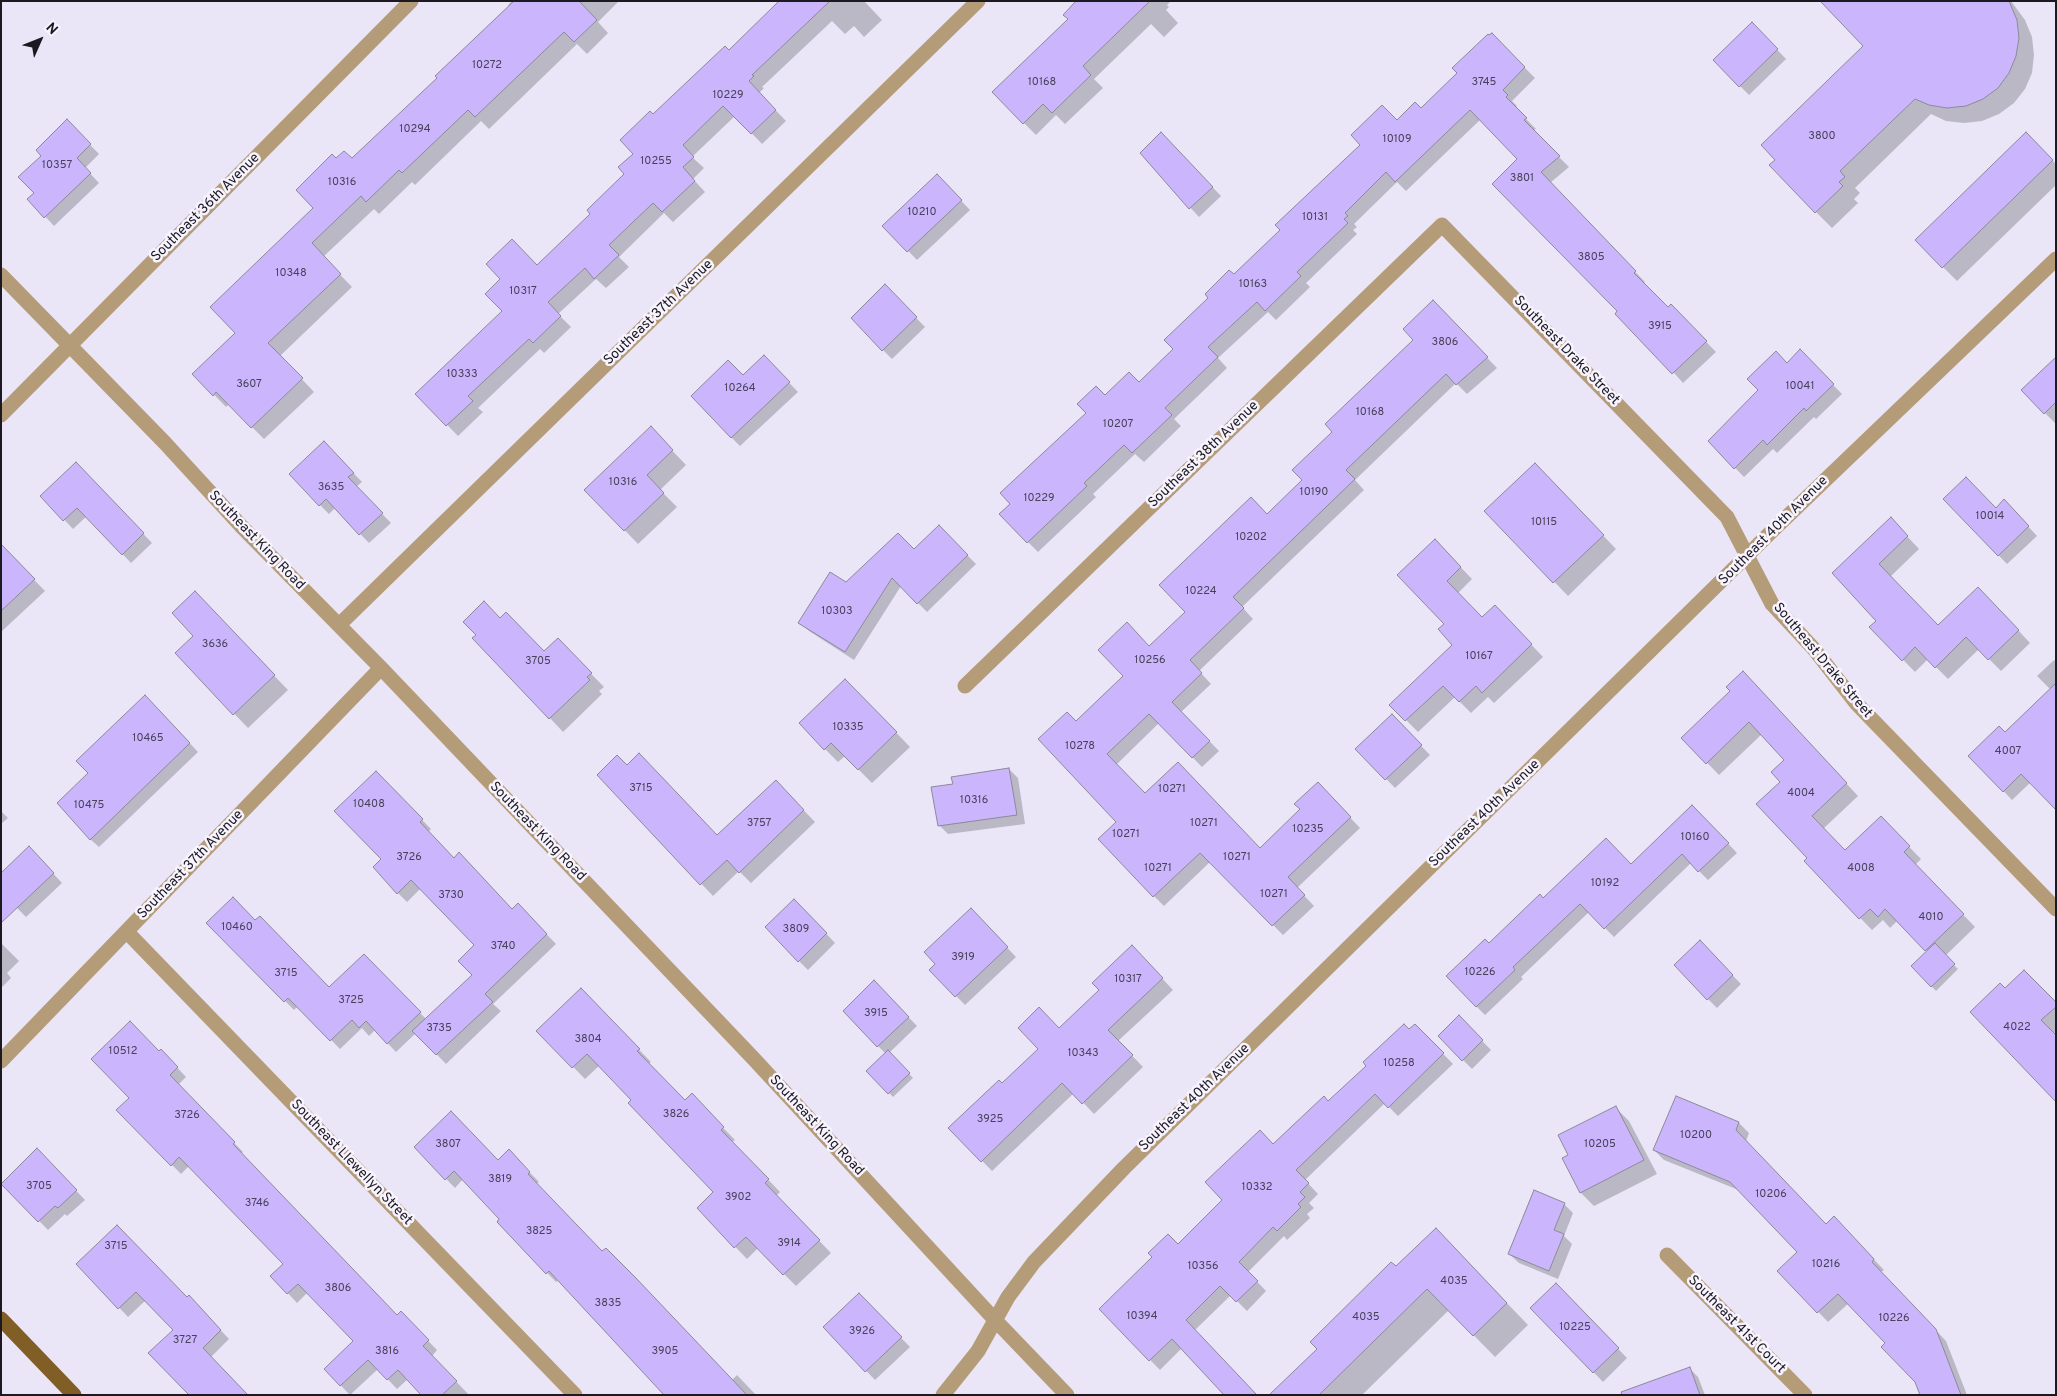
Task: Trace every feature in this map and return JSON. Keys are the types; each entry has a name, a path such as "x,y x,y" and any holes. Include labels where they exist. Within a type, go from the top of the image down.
{"main road":[{"path":"1,1319 74,1395"}],"street":[{"name":"Southeast 36th Avenue","path":"1,415 411,1"},
{"name":"Southeast 37th Avenue","path":"339,625 978,1"},
{"name":"Southeast Drake Street","path":"1442,225 1727,517 1772,604 1814,649 1856,703 2056,909"},
{"name":"Southeast 38th Avenue","path":"965,686 1442,225"},
{"name":"Southeast 40th Avenue","path":"943,1395 978,1351 1008,1297 1034,1262 1124,1168 1747,556 2056,259"},
{"name":"Southeast King Road","path":"1,275 165,443 242,527 339,625 752,1058 1067,1395"},
{"name":"Southeast 37th Avenue","path":"1,1062 380,668"},
{"name":"Southeast Llewellyn Street","path":"127,932 575,1395"},
{"name":"Southeast 41st Court","path":"1667,1255 1805,1395"}],"building":[{"path":"514,1 579,1 597,20 574,42 564,32 475,117 468,110 402,173 399,170 366,202 361,196 312,243 341,274 268,343 303,378 251,428 216,392 213,396 192,374 235,333 210,307 313,208 296,190 332,154 336,158 344,151 352,158 437,78 435,76"},
{"path":"779,1 830,1 752,75 754,76 749,81 776,110 751,134 723,106 683,145 694,157 683,167 695,181 662,212 653,203 609,245 619,255 594,279 585,268 548,302 561,316 533,343 529,339 468,396 473,401 446,426 415,394 502,311 485,294 500,279 486,264 512,239 537,265 590,214 587,210 624,174 618,167 633,154 620,140 650,111 653,114 725,46 729,50"},
{"path":"1076,1 1150,1 1083,66 1091,75 1052,113 1043,104 1023,124 992,92 1068,19 1063,15"},
{"path":"1820,1 2009,1 2017,20 2019,38 2016,56 2009,73 1998,88 1983,99 1966,106 1947,108 1929,105 1915,99 1840,171 1845,177 1839,182 1843,186 1815,213 1769,165 1775,160 1761,145 1863,46"},
{"path":"1752,22 1778,49 1739,87 1713,60"},
{"path":"1492,33 1525,67 1503,90 1508,95 1506,97 1527,118 1524,120 1560,156 1541,172 1636,271 1634,273 1668,307 1671,304 1707,341 1672,374 1615,314 1617,311 1492,184 1517,159 1470,110 1395,182 1386,172 1345,213 1348,216 1344,219 1348,223 1297,272 1301,276 1265,311 1257,302 1208,347 1218,357 1165,408 1172,415 1132,453 1124,445 1084,483 1087,486 1027,543 999,514 1010,504 1000,493 1086,413 1077,404 1096,386 1105,395 1129,372 1139,382 1173,349 1164,340 1208,298 1205,294 1229,270 1234,274 1280,230 1275,225 1360,145 1351,135 1382,105 1397,120 1415,102 1421,108 1457,73 1452,68 1488,34"},
{"path":"67,119 91,144 77,158 91,173 44,218 27,199 34,193 18,177 41,156 36,150"},
{"path":"1161,132 1213,187 1189,209 1140,153"},
{"path":"2026,132 2053,160 1942,268 1915,240"},
{"path":"937,174 962,200 907,252 882,226"},
{"path":"885,284 917,317 882,351 851,318"},
{"path":"1433,300 1488,357 1456,385 1446,374 1346,470 1355,479 1233,597 1244,608 1190,660 1202,673 1172,702 1210,741 1192,758 1149,714 1107,754 1145,793 1178,762 1260,848 1300,809 1294,804 1318,782 1351,817 1288,877 1305,895 1272,926 1200,853 1153,897 1098,839 1116,822 1038,739 1067,712 1076,721 1123,676 1098,650 1127,622 1149,646 1185,612 1159,585 1251,497 1267,514 1302,480 1292,470 1332,432 1325,424 1413,340 1403,329"},
{"path":"1800,349 1834,384 1806,411 1804,408 1767,445 1763,440 1734,469 1708,441 1758,390 1747,379 1776,351 1787,363"},
{"path":"764,355 790,382 731,438 691,396 728,360 743,375"},
{"path":"2056,357 2056,402 2044,414 2021,390"},
{"path":"651,426 673,450 647,475 664,493 624,531 584,490"},
{"path":"324,441 354,473 348,477 383,513 359,535 326,499 319,506 289,474"},
{"path":"76,462 144,533 122,555 77,508 63,521 40,496"},
{"path":"1535,463 1604,535 1553,583 1484,511"},
{"path":"1966,477 1996,508 2004,499 2029,526 1998,556 1943,499"},
{"path":"1891,517 1908,536 1879,564 1938,625 1978,587 2019,630 1988,660 1966,637 1935,668 1915,647 1902,661 1869,627 1876,621 1832,573"},
{"path":"939,525 968,555 917,604 892,578 845,652 798,623 830,572 846,582 898,533 914,549"},
{"path":"1435,539 1461,567 1447,581 1482,617 1495,605 1532,644 1482,693 1476,686 1459,702 1443,686 1405,721 1389,705 1452,645 1438,629 1444,624 1397,575"},
{"path":"1,544 35,579 1,611"},
{"path":"195,591 275,675 233,715 175,653 193,636 172,613"},
{"path":"484,601 500,618 506,612 544,651 558,638 592,673 587,677 590,680 549,719 472,638 476,635 463,622"},
{"path":"1743,671 1847,783 1812,816 1845,850 1881,816 1910,846 1904,852 1964,914 1925,951 1885,909 1878,917 1870,909 1859,919 1804,861 1807,858 1756,804 1780,782 1771,772 1784,760 1749,722 1706,764 1681,738 1730,691 1726,687"},
{"path":"845,679 897,732 858,770 831,743 824,750 799,723"},
{"path":"2056,683 2056,810 2021,774 2003,792 1968,756 1999,726 2005,732"},
{"path":"145,695 190,743 90,840 57,803 88,773 76,761"},
{"path":"1392,714 1422,745 1385,780 1355,749"},
{"path":"639,753 717,835 776,780 804,810 739,873 727,860 700,885 597,775 617,755 627,765"},
{"path":"1009,768 1017,815 938,826 931,787 953,784 951,777"},
{"path":"376,771 423,819 420,822 454,858 459,852 512,909 518,903 547,934 485,994 493,1002 436,1055 412,1031 472,975 458,961 474,945 411,880 397,894 373,867 381,859 334,811"},
{"path":"1692,805 1729,843 1698,872 1682,854 1604,929 1580,904 1513,967 1515,970 1476,1007 1446,976 1485,939 1489,943 1540,894 1543,898 1606,838 1631,864"},
{"path":"29,846 54,873 1,923 1,873"},
{"path":"233,897 255,920 260,916 329,987 364,954 421,1012 387,1044 366,1021 359,1028 352,1020 330,1041 288,998 284,1002 206,923"},
{"path":"794,899 827,933 798,962 765,927"},
{"path":"971,908 1008,947 955,997 929,970 935,964 924,952"},
{"path":"1700,940 1733,975 1707,1000 1674,965"},
{"path":"1935,943 1955,964 1931,987 1911,966"},
{"path":"1132,945 1163,978 1108,1030 1133,1055 1082,1104 1062,1083 981,1162 948,1128 999,1080 1002,1083 1038,1049 1018,1028 1039,1007 1059,1028 1099,990 1092,983"},
{"path":"2024,970 2056,1002 2056,1007 2041,1020 2056,1035 2056,1102 1970,1012 2000,983 2005,988"},
{"path":"874,980 909,1017 877,1047 843,1011"},
{"path":"581,988 640,1049 637,1051 685,1100 692,1093 724,1127 721,1130 769,1179 765,1183 820,1240 783,1275 746,1237 734,1248 697,1208 713,1192 628,1103 631,1100 587,1054 572,1068 536,1031"},
{"path":"1459,1015 1483,1040 1462,1061 1438,1036"},
{"path":"130,1021 159,1051 161,1049 178,1067 170,1075 235,1142 233,1144 397,1315 401,1311 429,1340 423,1346 457,1381 442,1395 421,1395 398,1370 387,1380 368,1360 340,1386 324,1369 353,1341 298,1284 287,1294 270,1276 283,1264 179,1157 171,1166 116,1110 129,1098 91,1059"},
{"path":"1404,1024 1409,1029 1415,1024 1444,1053 1388,1108 1375,1094 1296,1170 1309,1183 1300,1192 1305,1197 1298,1204 1301,1207 1277,1231 1273,1227 1239,1262 1258,1281 1236,1302 1220,1286 1186,1320 1257,1395 1224,1395 1172,1339 1149,1361 1099,1309 1152,1257 1148,1253 1168,1234 1178,1244 1222,1200 1205,1182 1260,1130 1273,1144 1324,1096 1328,1101 1366,1066 1363,1062"},
{"path":"888,1050 910,1073 888,1094 866,1071"},
{"path":"1676,1096 1739,1122 1736,1130 1826,1224 1834,1216 1874,1259 1872,1262 1936,1329 1961,1395 1920,1395 1915,1382 1881,1347 1885,1343 1838,1294 1817,1313 1777,1271 1797,1252 1730,1182 1653,1150"},
{"path":"1616,1106 1644,1160 1580,1193 1562,1158 1568,1155 1558,1135"},
{"path":"451,1111 498,1160 509,1149 530,1172 528,1174 602,1251 606,1248 747,1395 664,1395 549,1271 546,1274 497,1222 499,1219 454,1171 445,1180 414,1147"},
{"path":"37,1148 77,1190 58,1208 55,1206 38,1222 1,1184"},
{"path":"1534,1190 1565,1203 1554,1230 1564,1234 1549,1271 1508,1254"},
{"path":"117,1225 187,1297 189,1295 221,1330 203,1348 248,1395 189,1395 148,1353 173,1330 136,1292 118,1309 76,1264"},
{"path":"1436,1228 1507,1303 1473,1336 1427,1289 1319,1395 1269,1395 1317,1349 1310,1342 1391,1262 1396,1266"},
{"path":"1556,1283 1619,1348 1593,1373 1530,1308"},
{"path":"859,1293 902,1337 865,1372 823,1327"},
{"path":"1690,1367 1700,1395 1622,1395 1621,1392"}]}
